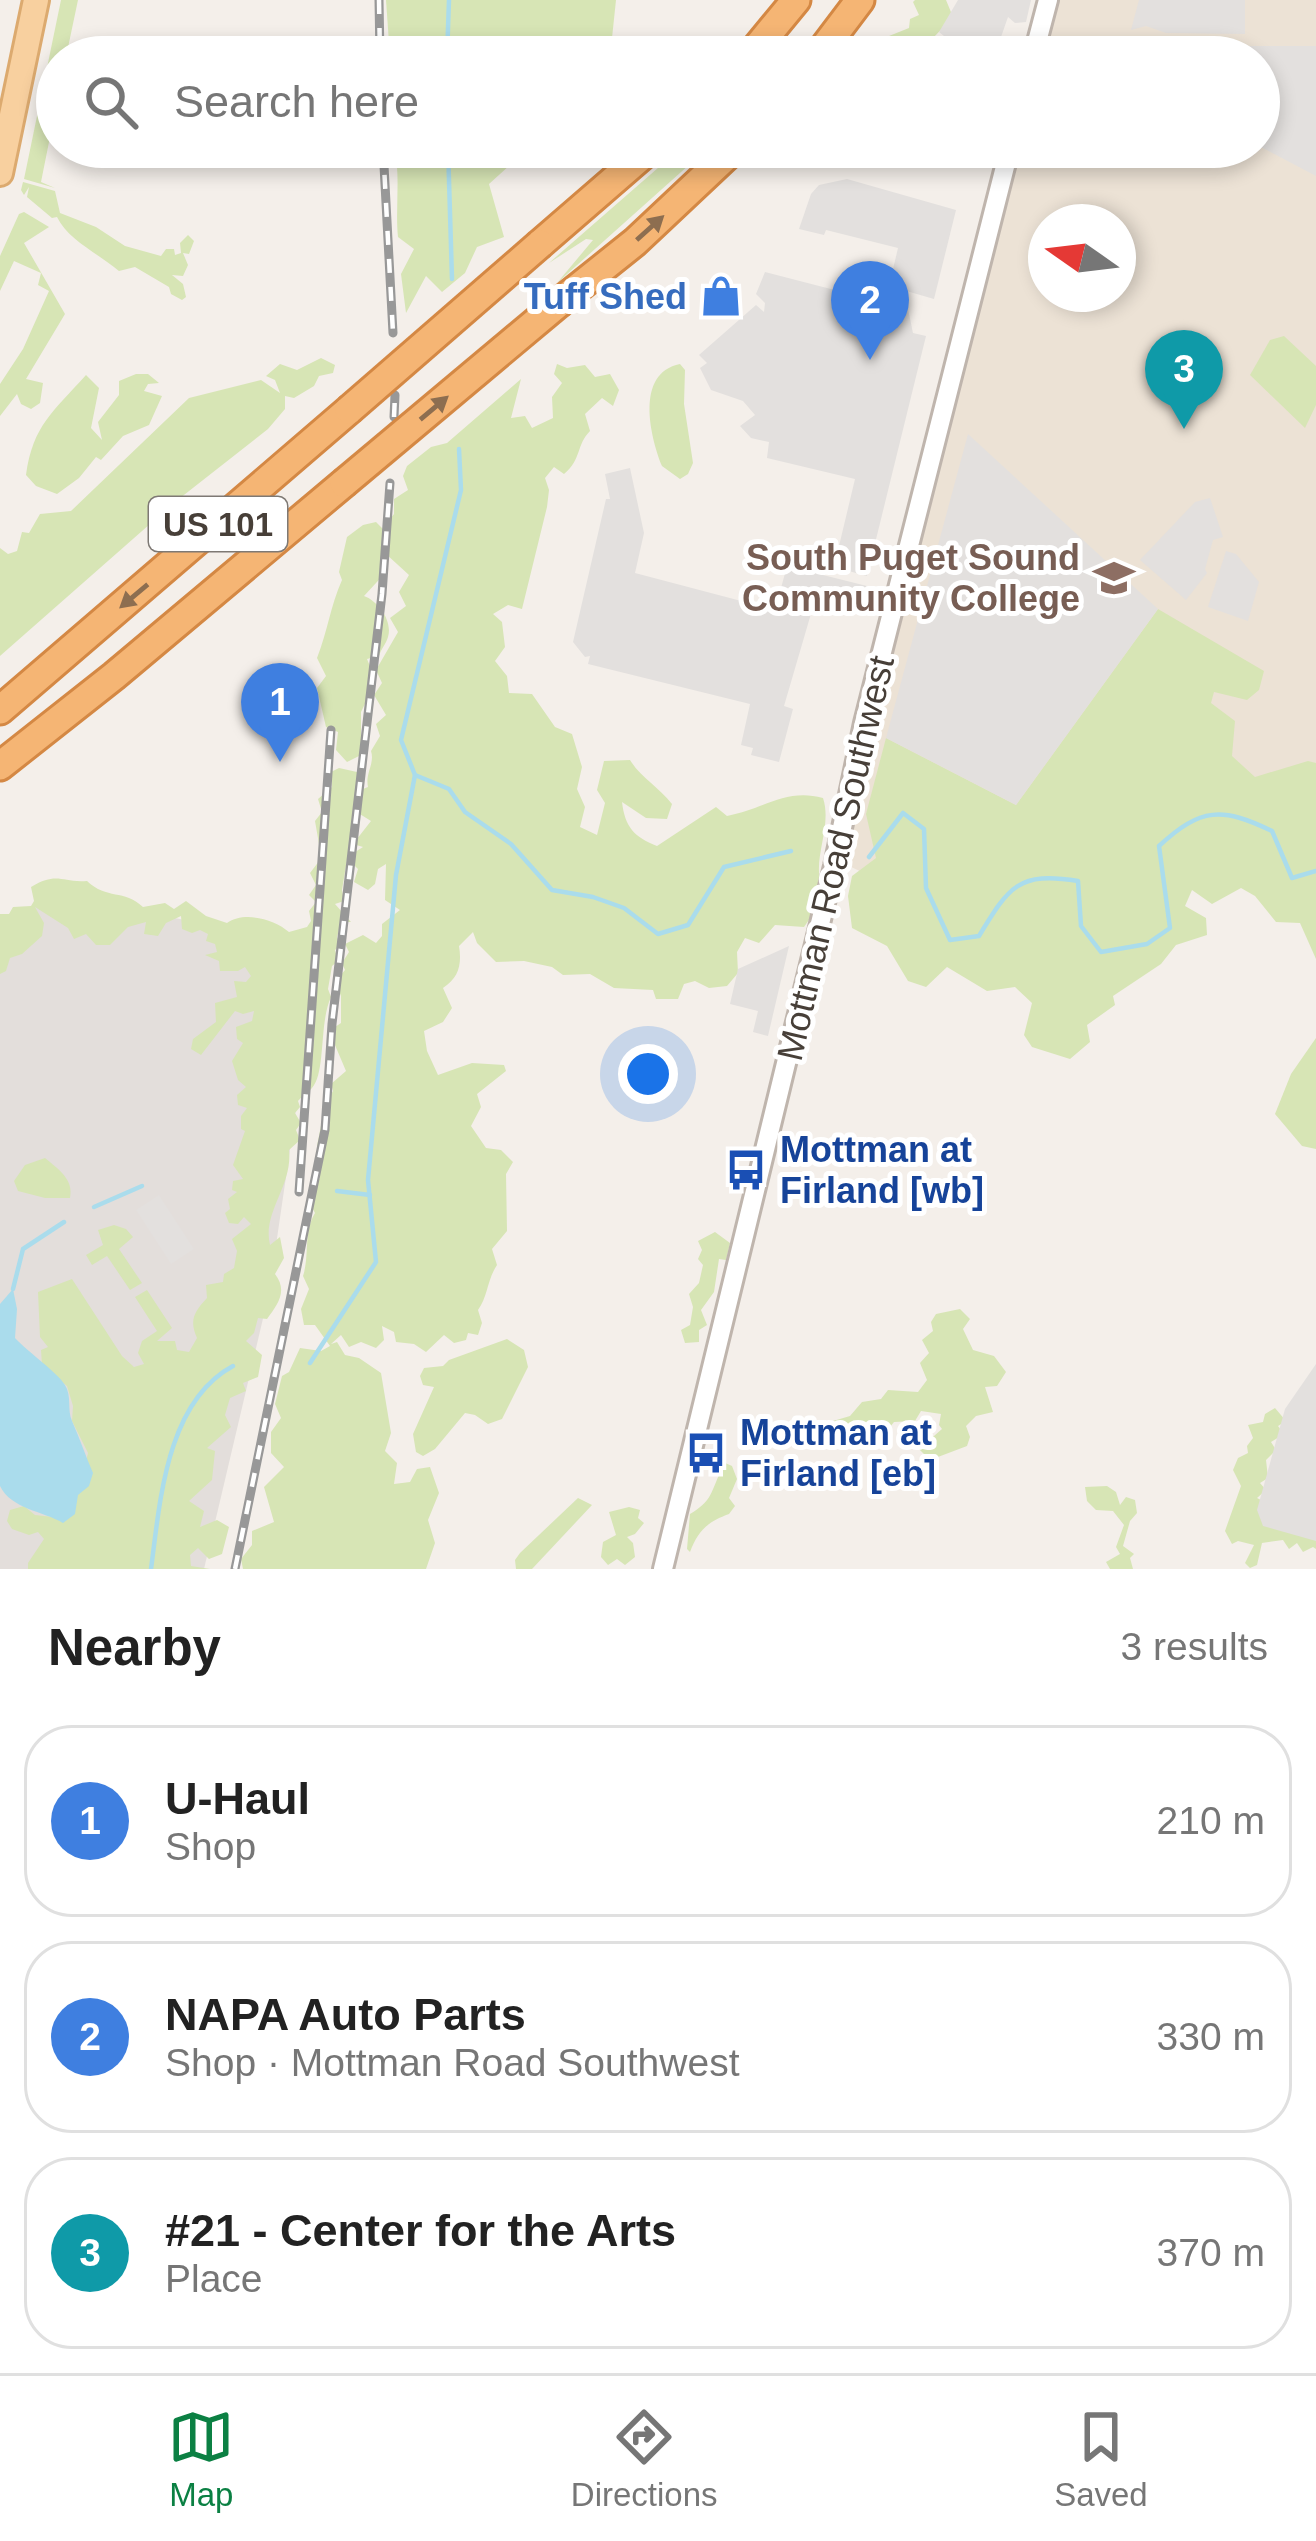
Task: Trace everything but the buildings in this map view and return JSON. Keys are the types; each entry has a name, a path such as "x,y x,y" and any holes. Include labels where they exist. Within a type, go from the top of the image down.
{"highway":[{"path":"760,36 780,0"},
{"path":"766,36 796,0"},
{"path":"834,36 858,5"},
{"name":"US 101","path":"0,710 628,168"},
{"name":"US 101","path":"0,766 115,676 635,242 714,168"},
{"path":"0,696 86,636"},
{"path":"0,786 115,676"}],"main road":[{"path":"0,173 36,0"}],"street":[{"path":"1039,36 1048,0"},
{"name":"Mottman Road Southwest","path":"663,1569 834,866 864,723 1005,168"}],"shaded area":[{"path":"958,0 1031,0 1026,22 1015,23 1008,17 1001,36 944,36 939,32"},
{"name":"South Puget Sound Community College","path":"1059,0 1316,0 1316,935 1273,878 1206,870 1020,949 841,862 1016,168 1280,168 1280,36 1050,36"},
{"path":"1139,0 1245,0 1245,34 1166,33 1146,26 1131,30"},
{"path":"1280,46 1316,46 1316,176 1280,157"},
{"path":"847,179 956,210 934,299 889,286 898,248 826,230 824,235 799,229 819,185"},
{"path":"765,272 908,309 913,333 926,336 867,576 834,567 855,479 767,458 769,442 751,438 740,426 755,415 743,401 711,390 700,368 707,363 699,355 756,305 764,312 765,303 756,294"},
{"path":"968,434 1158,609 1016,805 886,738"},
{"path":"630,468 644,533 635,573 775,610 787,566 871,587 864,612 815,600 784,706 793,709 779,762 751,755 753,748 741,745 750,704 588,664 590,656 585,657 573,642 606,499 610,499 605,474"},
{"path":"1210,498 1223,537 1213,540 1207,573 1186,600 1140,560 1195,502"},
{"path":"1226,551 1236,554 1259,582 1248,621 1208,607"},
{"path":"52,893 307,945 305,1047 269,1293 204,1569 0,1569 0,934"},
{"path":"789,946 768,1036 753,1032 758,1011 730,1004 738,969"},
{"path":"159,1195 194,1249 171,1264 136,1210"},
{"path":"1316,1364 1316,1541 1263,1526 1257,1510 1285,1409"}],"green space":[{"path":"61,0 78,0 70,36 54,36"},
{"path":"386,0 616,0 612,36 389,36"},
{"path":"946,0 953,17 935,36 889,36 909,28 910,19 919,15 913,2"},
{"path":"36,121 36,168 44,168 41,182 55,188 24,179"},
{"path":"507,168 489,184 504,237 477,247 465,273 442,292 426,276 406,313 401,274 414,249 398,237 397,169"},
{"path":"658,168 686,168 557,283 593,240 586,239 549,263"},
{"path":"23,182 55,191 60,213 96,227 125,246 161,256 166,249 174,249 175,255 181,253 180,243 188,235 194,241 189,254 183,253 188,265 183,276 172,275 183,284 186,297 182,300 171,294 169,287 135,267 119,271 27,197 29,187 24,195"},
{"path":"24,212 49,227 24,243 65,314 26,379 43,383 40,403 31,409 21,404 17,394 0,416 0,384 23,349 49,291 38,285 41,273 14,261 0,291 0,256"},
{"path":"1284,336 1316,366 1316,405 1305,428 1250,375 1270,340"},
{"path":"321,358 335,365 333,373 319,376 314,386 294,398 285,396 285,409 268,429 175,502 0,656 0,548 8,554 17,551 22,532 29,533 40,514 71,511 189,398 261,380 280,393 275,380 266,376 280,364 297,370"},
{"path":"557,364 567,368 585,365 595,377 610,374 619,390 613,406 602,398 585,414 590,431 570,468 564,474 554,467 545,478 547,507 522,609 508,605 493,614 502,622 505,647 495,661 507,676 509,693 532,694 555,727 572,734 582,767 577,789 585,807 580,827 597,835 605,803 597,790 604,761 630,760 672,804 667,819 646,818 622,802 632,830 657,846 716,807 727,816 786,797 823,798 819,868 823,889 811,908 813,914 804,927 775,925 759,943 745,938 737,952 738,973 727,986 709,988 695,981 684,984 678,999 656,999 653,990 614,988 590,974 563,975 552,967 524,961 496,962 473,932 459,946 458,970 443,988 452,1008 443,1022 424,1031 427,1051 438,1075 472,1063 504,1065 506,1071 477,1094 481,1107 471,1126 486,1148 501,1150 513,1162 506,1174 507,1231 492,1249 497,1265 478,1310 482,1323 478,1335 468,1333 466,1340 454,1343 444,1335 426,1352 414,1344 396,1342 394,1332 382,1326 384,1340 376,1348 361,1342 349,1347 341,1335 331,1344 337,1342 345,1355 381,1373 391,1433 385,1451 397,1463 394,1484 410,1482 417,1469 430,1467 439,1493 428,1520 435,1543 426,1569 243,1569 241,1559 252,1545 252,1531 274,1522 264,1487 284,1467 271,1453 271,1432 281,1418 275,1404 282,1376 289,1372 300,1348 321,1351 330,1346 315,1325 304,1325 301,1309 309,1289 303,1276 315,1213 307,1198 320,1178 316,1161 324,1155 317,1146 331,1084 346,1071 329,1031 341,1023 341,996 335,982 345,970 342,963 349,952 345,944 363,935 376,943 382,936 382,924 400,910 385,900 386,864 378,869 375,884 368,890 354,882 358,869 351,862 352,854 363,847 353,844 371,821 355,811 344,901 335,904 351,922 341,922 319,1071 312,1088 298,1101 295,1113 301,1123 296,1130 300,1140 289,1150 287,1175 270,1221 270,1245 280,1237 284,1258 275,1274 280,1297 267,1319 258,1318 246,1341 262,1355 258,1377 243,1383 246,1391 230,1398 225,1415 231,1427 207,1448 215,1451 212,1480 189,1501 204,1511 200,1527 217,1520 229,1527 222,1554 209,1559 198,1548 190,1555 191,1566 210,1569 28,1569 44,1539 38,1532 29,1535 12,1529 7,1521 10,1510 24,1506 35,1515 53,1517 78,1495 88,1453 72,1421 67,1386 42,1365 41,1350 48,1347 40,1337 38,1292 72,1279 134,1367 144,1364 138,1353 142,1341 157,1331 135,1297 147,1290 172,1328 157,1341 175,1341 177,1350 189,1352 197,1338 193,1321 207,1298 206,1285 223,1282 224,1274 234,1268 237,1251 232,1239 251,1224 244,1217 238,1224 229,1223 225,1213 230,1209 228,1199 237,1192 232,1190 233,1181 243,1179 233,1165 245,1131 241,1116 247,1108 238,1105 237,1095 246,1087 238,1080 232,1061 243,1043 237,1039 236,1027 252,1021 254,1011 235,1011 201,1055 191,1049 193,1039 216,1022 215,1003 237,997 234,981 246,982 251,976 245,967 220,971 219,961 205,955 217,952 215,944 206,941 208,934 182,929 181,916 166,923 158,936 144,934 146,922 128,927 110,945 96,945 86,934 74,939 68,928 35,907 44,923 42,936 10,958 0,974 0,914 31,906 31,887 59,879 87,881 143,907 165,903 174,909 186,901 206,916 227,923 250,917 289,932 307,927 316,902 309,895 316,885 310,873 326,852 319,844 315,821 322,812 318,799 332,787 331,772 339,768 357,772 358,791 368,787 371,751 380,736 376,724 386,715 374,695 382,683 376,670 398,632 390,618 406,606 399,592 409,575 386,554 385,543 382,556 388,570 364,596 383,612 388,637 379,656 367,659 376,681 361,712 361,755 347,762 336,750 338,732 326,727 317,688 326,676 317,658 342,580 339,572 347,537 376,522 383,529 394,514 394,499 408,490 403,476 407,466 431,447 447,443 521,379 511,418 525,416 532,428 553,418 552,397 562,383 554,374"},
{"path":"680,364 685,370 684,404 693,463 680,479 662,466 650,407 657,380"},
{"path":"148,374 159,383 148,384 144,391 162,396 149,425 123,436 57,494 36,486 26,475 29,458 46,420 64,399 86,375 99,388 91,428 102,440 98,422 119,395 119,381"},
{"path":"1158,609 1264,671 1259,690 1247,700 1214,692 1211,703 1235,721 1232,756 1255,777 1308,761 1316,763 1316,959 1300,923 1276,922 1255,896 1241,888 1212,904 1192,890 1185,906 1206,918 1207,935 1176,945 1161,964 1113,996 1115,1005 1087,1025 1090,1042 1070,1059 1032,1047 1024,1035 1032,1003 1015,987 987,991 947,967 926,987 908,981 887,946 852,928 848,896 852,876 876,858 866,814 886,738 1016,805"},
{"path":"1316,1038 1316,1149 1302,1146 1275,1114 1291,1074"},
{"path":"45,1158 67,1180 70,1198 18,1191 14,1181 25,1165"},
{"path":"114,1225 133,1237 119,1249 142,1283 130,1290 107,1256 92,1265 86,1255 103,1245 98,1230"},
{"path":"715,1232 730,1243 726,1260 719,1259 714,1292 701,1310 707,1325 699,1330 699,1342 685,1343 681,1330 690,1325 693,1307 689,1294 699,1283 703,1265 698,1259 702,1250 698,1241"},
{"path":"960,1309 970,1319 963,1329 973,1350 994,1356 1006,1372 997,1386 985,1387 993,1412 976,1416 966,1426 967,1446 930,1460 919,1449 942,1429 941,1414 921,1411 915,1421 894,1422 877,1431 879,1446 868,1448 864,1438 861,1445 848,1448 832,1439 833,1421 850,1416 862,1402 881,1399 888,1390 918,1392 927,1380 920,1363 929,1353 922,1340 933,1331 931,1322 936,1314"},
{"path":"507,1339 524,1350 528,1367 502,1419 488,1424 465,1413 435,1449 423,1456 416,1452 413,1434 434,1387 423,1385 424,1368 443,1366"},
{"path":"1275,1408 1286,1421 1278,1426 1284,1434 1271,1442 1276,1450 1266,1460 1268,1478 1260,1483 1266,1490 1257,1498 1316,1528 1316,1549 1303,1552 1297,1543 1289,1549 1283,1540 1262,1543 1257,1565 1250,1568 1245,1563 1254,1545 1232,1544 1225,1531 1241,1486 1233,1470 1238,1458 1248,1453 1253,1438 1248,1425 1263,1422 1265,1414"},
{"path":"723,1462 732,1466 737,1479 729,1498 735,1506 704,1528 690,1552 690,1514 709,1497"},
{"path":"1107,1486 1116,1492 1120,1505 1126,1497 1135,1500 1137,1513 1123,1546 1134,1554 1130,1558 1133,1569 1110,1569 1106,1562 1120,1554 1116,1547 1124,1525 1113,1511 1096,1510 1087,1501 1085,1487"},
{"path":"578,1498 592,1505 532,1569 516,1569 520,1553"},
{"path":"629,1507 640,1510 638,1518 644,1523 627,1537 635,1557 625,1565 617,1559 608,1565 601,1557 603,1542 616,1535 609,1512"}],"water":[{"path":"13,1289 15,1338 65,1385 71,1417 93,1473 89,1486 78,1495 75,1514 63,1523 19,1505 0,1486 0,1304"}],"waterway":[{"path":"448,36 449,0"},
{"path":"449,168 452,279"},
{"path":"459,449 461,490 401,740 415,775 449,789 465,812 511,844 552,890 624,908 658,934 688,925 724,867 791,851"},
{"path":"310,1363 376,1262 368,1180 396,875 415,775"},
{"path":"869,857 903,813 924,829 926,888 950,940 979,936 1017,886 1041,878 1078,881 1081,926 1101,952 1147,944 1170,928 1159,846 1200,818 1225,815 1272,831 1292,878 1316,871"},
{"path":"94,1207 142,1186"},
{"path":"337,1191 370,1195"},
{"path":"13,1289 23,1249 64,1222"},
{"path":"151,1569 163,1485 180,1428 193,1403 233,1366"}],"railway":[{"path":"379,0 380,36"},
{"path":"384,168 393,333"},
{"path":"394,417 395,395"},
{"path":"235,1569 325,1130 332,1024 382,594 390,483"},
{"path":"299,1192 331,730"}],"place":[{"name":"Tuff Shed","path":"721,296"},
{"name":"NAPA Auto Parts","path":"870,360"},
{"name":"#21 - Center for the Arts","path":"1184,429"},
{"name":"South Puget Sound Community College","path":"1114,578"},
{"name":"U-Haul","path":"280,762"},
{"name":"Mottman at Firland [wb]","path":"746,1170"},
{"name":"Mottman at Firland [eb]","path":"706,1453"}]}
